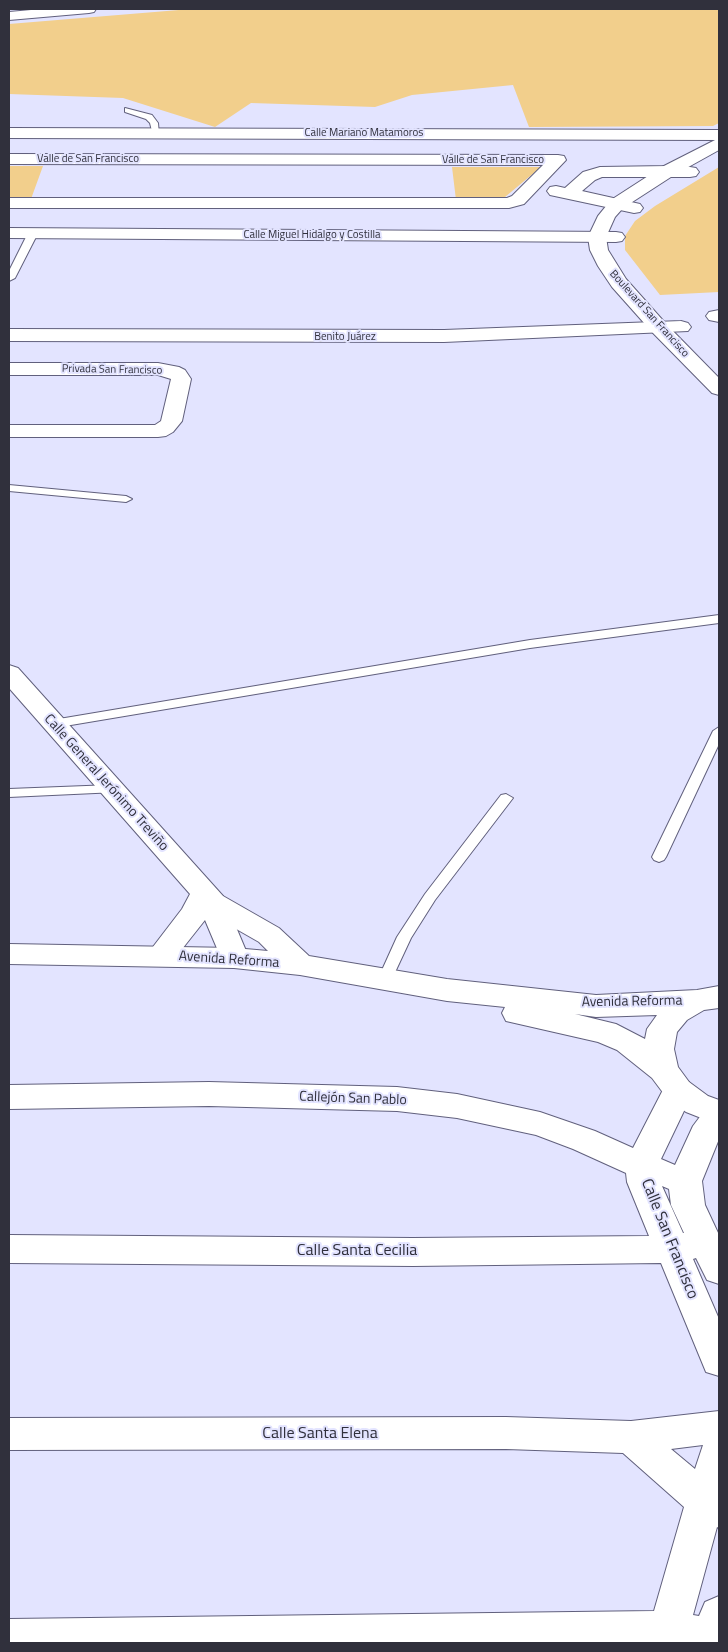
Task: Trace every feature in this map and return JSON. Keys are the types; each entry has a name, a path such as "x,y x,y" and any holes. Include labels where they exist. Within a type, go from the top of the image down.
{"street":[{"path":"9,16 89,9"},
{"name":"Calle Mariano Matamoros","path":"9,133 719,135"},
{"path":"616,237 625,206 668,171 719,143"},
{"path":"597,237 607,216 719,155"},
{"name":"Valle de San Francisco","path":"9,159 559,160 516,202 509,203 9,203"},
{"path":"573,189 595,173 604,171 690,172"},
{"path":"537,182 573,189 625,206"},
{"name":"Calle Miguel Hidalgo y Costilla","path":"9,233 616,237"},
{"name":"Boulevard San Francisco","path":"597,237 599,250 606,266 619,283 660,329 719,389"},
{"name":"Boulevard San Francisco","path":"616,237 619,256 630,271 719,366"},
{"name":"Benito Juárez","path":"9,335 435,336 681,327"},
{"name":"Privada San Francisco","path":"9,369 158,369 172,371 178,374 181,379 171,422 166,428 158,431 9,431"},
{"name":"Calle General Jerónimo Treviño","path":"9,674 209,898"},
{"path":"161,956 209,898"},
{"path":"209,898 234,958"},
{"path":"209,898 268,935 300,965"},
{"name":"Avenida Reforma","path":"9,954 234,958 300,965 447,990 596,1006 641,1005 712,996"},
{"name":"Avenida Reforma","path":"447,990 507,1011 605,1032 628,1042 697,1104 719,1114"},
{"path":"670,1080 658,1049 662,1029 676,1012 712,996"},
{"name":"Calle San Francisco","path":"670,1080 653,1138 642,1166 647,1193 719,1361"},
{"name":"Callejón San Pablo","path":"9,1097 209,1094 397,1099 457,1106 540,1124 584,1140 642,1166 685,1181"},
{"path":"712,1257 688,1205 685,1181 704,1134 719,1114"},
{"name":"Calle Santa Cecilia","path":"9,1249 423,1252 671,1249 712,1257"},
{"name":"Calle Santa Elena","path":"9,1434 506,1433 631,1437 719,1427"},
{"path":"631,1437 713,1507"},
{"path":"667,1637 713,1507 719,1451"},
{"path":"9,1638 667,1637 714,1632"}],"lane":[{"path":"128,110 149,118 154,123 156,133"},
{"path":"10,278 33,233"},
{"path":"9,488 126,499"},
{"path":"53,724 530,644 719,619"},
{"path":"659,858 719,731"},
{"path":"9,793 112,789"},
{"path":"385,979 404,937 430,897 506,798"}],"shaded area":[{"path":"191,9 719,9 719,123 713,126 529,127 513,85 412,95 375,107 251,103 215,127 123,98 9,94 9,24"},
{"path":"9,166 43,166 31,199 9,199"},
{"path":"452,167 541,167 499,202 456,200"},
{"path":"719,167 719,292 660,295 625,250 625,236 635,221 655,206"}]}
